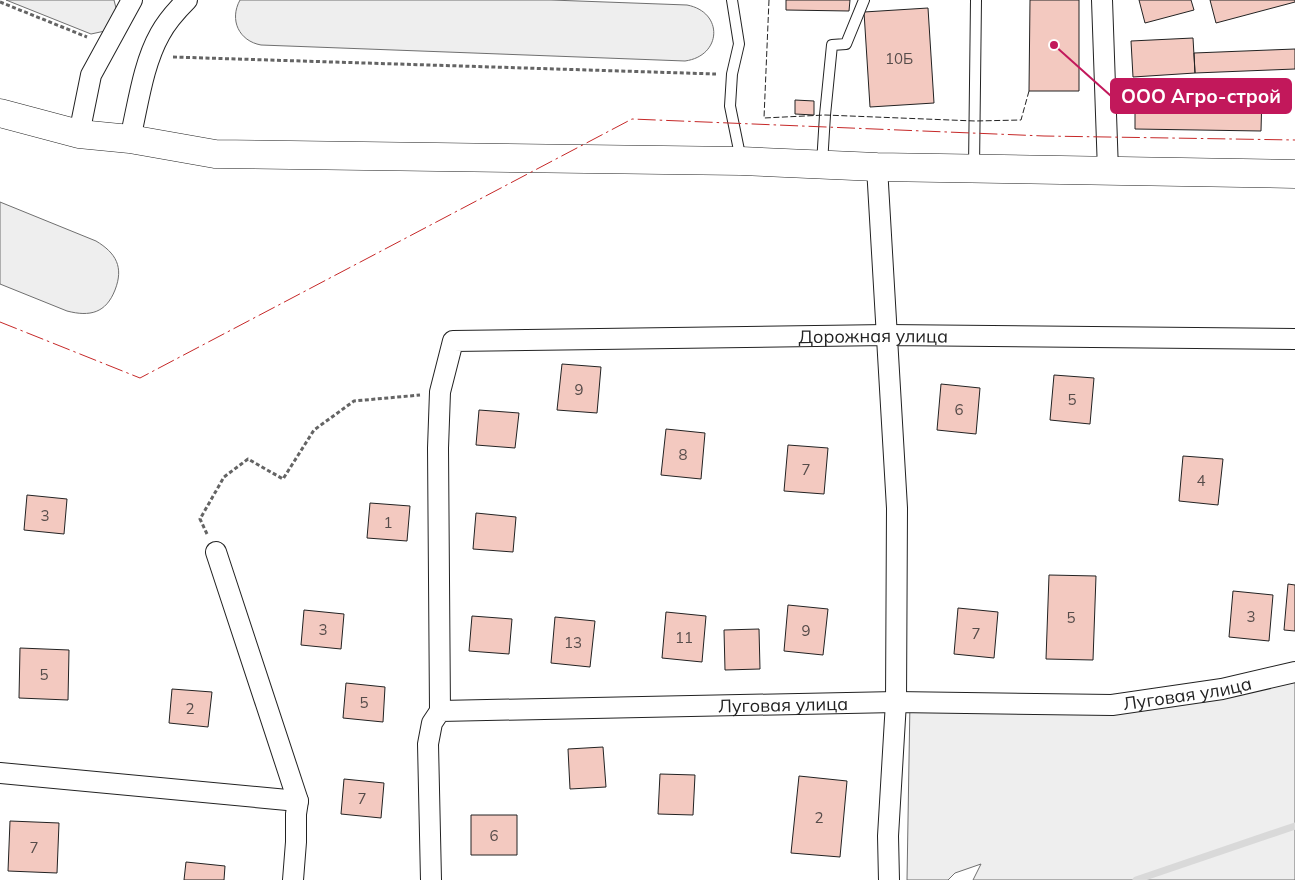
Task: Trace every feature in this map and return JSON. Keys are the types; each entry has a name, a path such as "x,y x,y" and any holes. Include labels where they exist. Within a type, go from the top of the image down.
{"street":[{"path":"79,134 91,75 132,0"},
{"path":"130,139 150,57 160,34 174,13 187,0"},
{"path":"1102,0 1108,171"},
{"path":"0,113 79,134 130,139 215,154 741,161 877,167 1295,174"},
{"path":"877,167 897,508 896,702 888,836 889,880"},
{"name":"Дорожная улица","path":"440,392 453,341 887,335 1295,340"},
{"path":"431,880 428,744 432,723 440,711 438,448 440,392"},
{"path":"216,552 298,801 293,880"},
{"name":"Луговая улица","path":"440,711 896,702 1112,705 1222,689 1295,672"},
{"path":"0,774 298,801"}],"lane":[{"path":"732,0 739,44 732,74 730,106 741,161"},
{"path":"822,165 824,115 832,45 846,44 864,0"},
{"path":"974,168 976,0"}],"path":[{"path":"0,2 107,45"},
{"path":"150,57 732,74"},
{"path":"216,552 200,519 224,477 248,459 283,479 314,430 354,401 440,392"}],"shaded area":[{"path":"6,0 114,0 117,12 105,31 91,34"},
{"path":"240,0 551,0 687,5 699,9 708,16 714,34 712,43 706,51 697,57 685,61 261,45 247,39 238,28 236,15"},
{"path":"0,202 96,241 109,250 116,261 119,274 115,290 107,304 90,313 75,313 0,284"},
{"path":"1295,671 1295,880 973,880 981,864 955,873 948,880 907,880 910,701 1055,709"}],"building":[{"path":"786,0 850,0 849,11 786,10"},
{"path":"1030,0 1079,0 1079,91 1029,91"},
{"path":"1139,0 1191,0 1194,10 1145,23"},
{"path":"1210,0 1295,0 1295,2 1216,23"},
{"path":"928,8 934,103 870,107 864,12"},
{"path":"1193,38 1195,73 1133,77 1131,41"},
{"path":"1295,49 1295,69 1195,73 1194,53"},
{"path":"1135,91 1262,93 1261,131 1135,129"},
{"path":"795,100 814,101 814,115 795,114"},
{"path":"562,364 601,367 597,413 557,410"},
{"path":"1054,375 1094,378 1090,424 1050,420"},
{"path":"941,384 980,388 976,434 937,430"},
{"path":"479,410 519,413 515,448 476,445"},
{"path":"666,429 705,433 701,479 661,475"},
{"path":"788,445 828,448 824,494 784,491"},
{"path":"1183,456 1223,459 1218,505 1179,501"},
{"path":"27,495 67,499 64,534 24,530"},
{"path":"370,503 410,506 407,541 367,538"},
{"path":"476,513 516,517 513,552 473,549"},
{"path":"1049,575 1096,576 1093,660 1046,659"},
{"path":"1288,584 1295,585 1295,631 1284,630"},
{"path":"1233,591 1273,595 1269,641 1229,637"},
{"path":"788,605 828,609 823,655 784,651"},
{"path":"958,608 998,612 994,658 954,654"},
{"path":"304,610 344,614 341,649 301,645"},
{"path":"666,612 706,616 702,662 662,658"},
{"path":"472,616 512,619 509,654 469,651"},
{"path":"555,617 595,621 590,667 551,663"},
{"path":"759,629 760,669 725,670 724,630"},
{"path":"20,648 69,650 68,700 19,698"},
{"path":"346,683 385,687 383,722 343,718"},
{"path":"172,689 212,692 208,727 169,723"},
{"path":"603,747 606,787 570,789 568,749"},
{"path":"660,774 695,775 693,815 658,814"},
{"path":"799,776 847,781 840,857 791,853"},
{"path":"344,779 384,783 381,818 341,814"},
{"path":"471,815 517,815 517,855 471,855"},
{"path":"10,821 59,823 57,873 8,871"},
{"path":"186,862 225,866 224,880 184,880"}],"waterway":[{"path":"1136,880 1295,826"}],"fence":[{"path":"769,0 764,118 825,115 975,121 1021,120 1029,91"}],"power":[{"path":"0,322 140,378 632,119 1044,136 1295,140"}],"place":[{"name":"ООО Агро-строй","path":"1054,45"}]}
